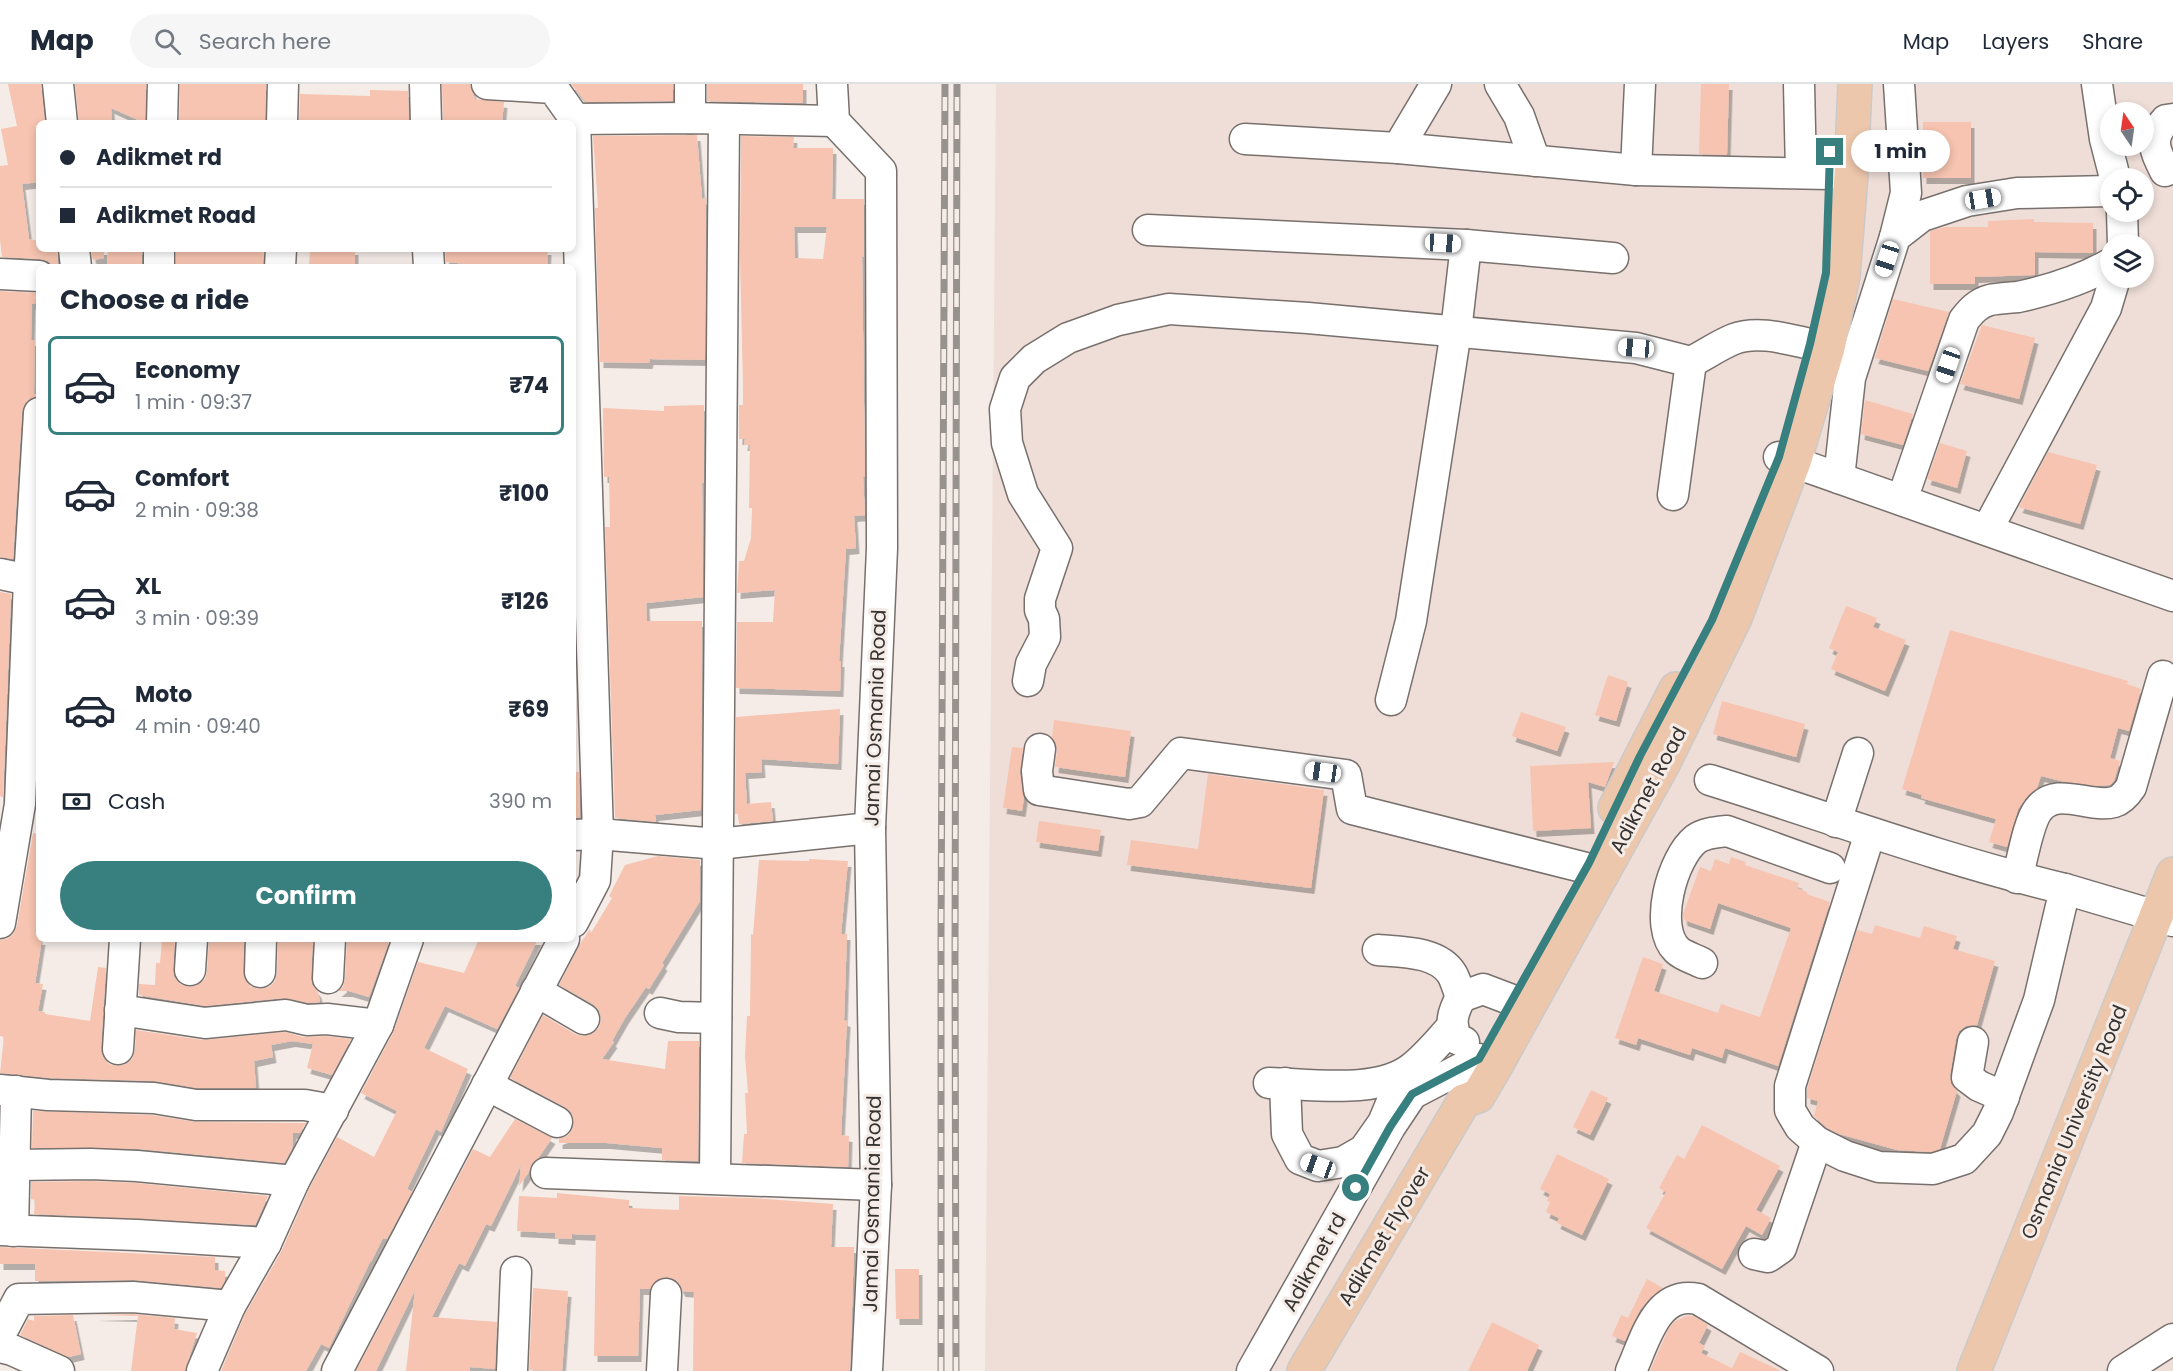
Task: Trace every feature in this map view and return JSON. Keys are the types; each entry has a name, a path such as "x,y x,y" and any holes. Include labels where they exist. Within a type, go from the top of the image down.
{"main road":[{"name":"Adikmet Road","path":"1787,460 1826,273 1815,174 1833,84"},
{"name":"Adikmet Road","path":"1460,1108 1478,1096 1595,872 1640,756 1712,620 1787,460 1828,348 1843,276 1855,84"},
{"name":"Adikmet Road","path":"1460,1108 1462,1086 1512,1000 1595,872"},
{"name":"Osmania University Road","path":"1974,1371 2165,918 2173,873"},
{"name":"Adikmet Flyover","path":"1304,1371 1460,1108"}],"street":[{"path":"58,84 62,120"},
{"path":"162,120 163,84"},
{"path":"282,120 283,84"},
{"path":"425,84 426,120"},
{"path":"487,84 553,86 575,119 690,118 834,121 832,84"},
{"path":"690,84 690,118"},
{"path":"1398,148 1436,84"},
{"path":"1500,84 1518,117 1535,161"},
{"path":"1636,170 1640,84"},
{"path":"1245,139 1398,148 1636,170 1815,174 1798,84"},
{"path":"1839,478 1850,378 1906,193 1899,84"},
{"path":"2097,84 2113,168"},
{"path":"715,1178 724,119"},
{"path":"2161,173 2154,146 2155,135 2166,120 2173,119"},
{"name":"Jamai Osmania Road","path":"834,121 880,171 882,549 870,828 876,1185 867,1371"},
{"path":"576,184 586,835 584,883 576,911"},
{"path":"1894,237 1922,216 1967,201 2017,193 2100,191"},
{"path":"1148,230 1466,244 1613,258"},
{"path":"1391,700 1411,621 1456,331 1466,244"},
{"path":"1902,500 1964,320 1972,309 1988,301 2016,297 2066,284 2100,270"},
{"path":"0,274 36,276"},
{"path":"1987,530 2106,308 2112,288"},
{"path":"1028,681 1031,664 1045,637 1040,599 1057,548 1023,494 1007,443 1005,409 1015,378 1034,358 1068,338 1118,320 1169,309 1308,318 1636,348 1691,362 1736,339 1768,336 1810,344"},
{"path":"1673,495 1691,362"},
{"path":"1787,460 2173,596"},
{"path":"0,922 20,804 29,580 36,491"},
{"path":"0,574 29,580"},
{"path":"2017,878 2033,819 2038,810 2055,800 2070,798 2102,803 2116,802 2131,787 2163,676"},
{"path":"1040,749 1037,771 1039,790 1129,804 1140,802 1181,753 1346,775 1352,809 1595,872"},
{"path":"1836,822 1858,753"},
{"path":"1710,780 1870,833 2017,878 2065,889 2165,918"},
{"path":"1727,831 1743,790"},
{"path":"586,835 718,844 870,828"},
{"path":"1702,963 1677,951 1668,935 1668,891 1678,862 1696,838 1727,831 1830,868"},
{"path":"1870,833 1790,1086 1790,1110 1800,1127 1817,1142 1845,1156 1879,1167 1933,1169 1964,1159 1988,1134 2004,1097 2038,999 2065,889"},
{"path":"118,1049 125,942"},
{"path":"190,970 192,942"},
{"path":"260,972 261,942"},
{"path":"328,978 330,942"},
{"path":"202,1371 230,1306 266,1243 294,1181 378,1025 410,942"},
{"path":"337,1371 562,942"},
{"path":"1378,950 1413,953 1437,960 1452,973 1461,997"},
{"path":"1481,1055 1457,1040 1451,1028 1453,1011 1461,997 1483,989 1512,1000"},
{"path":"536,991 584,1019"},
{"path":"120,1010 205,1023 256,1020 286,1015 307,1020 327,1019 378,1025"},
{"path":"660,1013 679,1017 716,1018"},
{"path":"1394,1079 1393,1099 1383,1123 1365,1150 1343,1162 1318,1166 1299,1159 1287,1134 1277,1083 1365,1086 1394,1079 1412,1068 1451,1028"},
{"path":"1973,1042 1967,1077 1979,1086 2004,1097"},
{"name":"Adikmet rd","path":"1252,1371 1390,1127 1412,1094 1481,1055"},
{"path":"487,1085 557,1122"},
{"path":"266,1243 137,1234 7,1230 16,1165 8,1091 48,1095 154,1098 196,1105 305,1104 333,1110"},
{"path":"1754,1254 1768,1257 1781,1248 1817,1142"},
{"path":"16,1165 137,1166 294,1181"},
{"path":"546,1173 876,1185"},
{"path":"512,1371 516,1272"},
{"path":"662,1371 666,1294"},
{"path":"59,1371 4,1351 19,1299 133,1297 230,1306"},
{"path":"1631,1371 1660,1311 1675,1299 1687,1297 1698,1299 1818,1371"},
{"path":"2123,1371 2173,1339"}],"shaded area":[{"path":"996,84 2173,84 2173,1371 985,1371"}],"building":[{"path":"8,84 41,84 45,120 36,120 36,182 22,184 29,239 36,240 36,252 57,252 58,264 51,264 40,259 2,257 0,166 8,165 1,129 17,126"},
{"path":"75,84 146,84 145,120 138,120 111,108 112,120 79,120"},
{"path":"180,84 266,84 265,120 179,120"},
{"path":"442,84 470,84 475,99 504,102 502,120 443,120"},
{"path":"571,84 673,84 673,101 586,102"},
{"path":"707,84 803,84 803,103 707,101"},
{"path":"1701,84 1729,84 1727,155 1699,154"},
{"path":"370,90 408,91 409,120 299,120 300,94 370,96"},
{"path":"1923,122 1971,122 1971,178 1923,178"},
{"path":"697,135 702,199 706,198 705,360 650,359 649,363 600,362 595,208 598,208 593,136"},
{"path":"741,136 794,137 793,148 833,148 832,199 864,199 864,257 862,257 865,515 854,516 856,548 846,549 839,661 841,661 840,691 736,688 737,622 773,622 775,590 737,593 739,561 744,561 751,538 752,508 749,508 750,445 744,445 745,439 739,439 739,405 743,405 740,256","holes":["794,227 827,227 823,259 795,258"]},
{"path":"2034,219 2034,222 2093,223 2093,253 2035,252 2035,275 1975,277 1975,284 1930,284 1930,231 1945,227 1988,227 1988,221"},
{"path":"92,252 104,252 104,258 93,260"},
{"path":"108,252 142,252 142,264 107,264"},
{"path":"176,252 264,252 263,264 176,264"},
{"path":"310,252 355,252 355,264 309,264"},
{"path":"445,252 548,252 547,264 446,262"},
{"path":"0,291 36,293 36,303 32,304 31,340 35,340 34,394 36,396 25,403 22,412 13,559 0,557"},
{"path":"1893,299 1949,312 1928,371 1875,358"},
{"path":"1982,325 2035,338 2019,399 1960,384"},
{"path":"1865,400 1913,414 1903,445 1861,434"},
{"path":"704,405 703,597 646,603 647,621 702,621 701,810 655,815 656,822 615,818 605,527 610,527 609,477 604,477 603,408 664,411 664,406"},
{"path":"1940,443 1967,451 1957,488 1927,479"},
{"path":"2048,452 2097,465 2080,524 2019,507"},
{"path":"0,592 11,594 3,797 0,796"},
{"path":"1846,606 1877,618 1873,627 1906,640 1885,691 1831,669 1838,652 1829,648"},
{"path":"1950,630 2128,681 2127,684 2141,689 2129,731 2118,728 2110,758 2120,761 2114,781 2110,785 2096,786 2041,776 2037,788 2018,809 2007,847 1989,842 1996,819 1921,798 1922,795 1902,789"},
{"path":"1608,675 1628,682 1616,721 1595,715"},
{"path":"1722,701 1805,724 1796,757 1713,734"},
{"path":"840,709 838,764 761,759 762,772 745,773 747,804 771,802 773,821 739,824 738,814 735,814 736,717"},
{"path":"1521,712 1566,727 1557,751 1512,736"},
{"path":"1054,720 1131,731 1125,777 1055,767 1057,751 1052,737"},
{"path":"1012,747 1023,748 1020,773 1024,798 1022,811 1003,808"},
{"path":"1614,762 1605,787 1588,782 1591,828 1533,831 1530,766"},
{"path":"576,772 579,772 580,817 576,818"},
{"path":"1208,774 1324,790 1311,888 1127,865 1131,840 1198,849"},
{"path":"1039,821 1101,830 1098,851 1036,842"},
{"path":"33,833 36,834 36,942 42,942 35,983 43,984 38,1011 90,1021 98,967 106,968 101,1048 103,1057 109,1064 117,1066 126,1064 132,1059 136,1030 203,1040 285,1032 303,1037 326,1036 351,1039 332,1075 307,1068 313,1044 292,1041 271,1045 273,1057 254,1061 256,1088 197,1088 154,1081 49,1078 0,1073 4,1037 0,1036 0,940 7,939 17,926"},
{"path":"658,856 700,860 700,901 662,963 664,965 649,989 646,987 625,1018 612,1041 614,1042 602,1059 665,1069 668,1041 699,1041 698,1161 662,1160 662,1148 607,1143 559,1143 559,1139 567,1136 572,1130 574,1121 571,1112 510,1078 543,1015 575,1034 583,1036 592,1034 599,1028 601,1020 599,1010 593,1004 559,985 580,944 590,929 591,933 612,898 609,896 625,865"},
{"path":"1731,857 1746,862 1745,865 1799,883 1797,888 1830,902 1778,1066 1725,1048 1722,1058 1692,1048 1690,1055 1638,1038 1636,1045 1615,1038 1643,957 1663,964 1654,991 1718,1013 1721,1004 1760,1017 1791,928 1718,903 1710,929 1684,920 1683,914 1700,867 1711,871 1715,859 1729,864"},
{"path":"809,859 848,861 841,934 847,934 844,1020 847,1021 841,1135 849,1136 848,1167 742,1163 744,1134 747,1134 745,1093 748,1093 745,1056 747,1016 750,1016 751,934 753,935 759,860 809,861"},
{"path":"1875,925 1920,938 1924,926 1957,936 1953,949 1995,961 1977,1025 1966,1026 1959,1031 1956,1039 1950,1075 1951,1084 1957,1091 1940,1149 1931,1152 1897,1150 1839,1134 1827,1128 1814,1116 1818,1101 1807,1098 1807,1089 1857,930 1872,934"},
{"path":"162,942 175,942 174,977 180,984 189,987 198,985 205,979 209,942 244,942 245,980 251,987 260,989 269,987 275,981 278,942 313,942 311,978 320,1002 309,1003 284,998 205,1006 139,995 139,984 155,985 156,963 160,963"},
{"path":"347,942 389,942 369,997 349,991 338,991 343,987"},
{"path":"478,942 537,942 515,986 519,988 497,1029 445,1006 424,1048 468,1069 441,1132 436,1129 407,1189 412,1192 387,1239 383,1238 370,1262 329,1348 321,1344 306,1371 221,1371 245,1314 281,1252 309,1189 337,1137 374,1157 397,1111 361,1093 393,1033 418,962 464,973"},
{"path":"1591,1090 1608,1098 1590,1135 1573,1127"},
{"path":"33,1111 152,1115 196,1122 306,1123 300,1133 293,1133 292,1149 284,1163 138,1149 32,1148"},
{"path":"515,1119 552,1138 532,1163 529,1172 519,1186 521,1165 491,1226 486,1224 465,1266 459,1263 432,1317 497,1322 495,1369 470,1367 470,1371 406,1371 415,1290 376,1371 356,1371 473,1149 490,1157"},
{"path":"1702,1125 1780,1166 1756,1210 1771,1218 1762,1235 1746,1226 1722,1269 1646,1228 1666,1192 1659,1188 1667,1173 1677,1155 1684,1159"},
{"path":"1557,1154 1609,1179 1582,1235 1557,1223 1559,1218 1546,1212 1550,1194 1540,1189"},
{"path":"31,1182 136,1183 268,1196 255,1225 34,1214 35,1200 31,1199"},
{"path":"557,1193 629,1200 629,1208 679,1210 679,1196 753,1198 833,1204 831,1247 854,1247 850,1371 693,1371 694,1292 682,1291 676,1280 667,1277 658,1279 650,1289 640,1289 638,1356 594,1356 596,1235 572,1234 572,1239 555,1238 555,1233 517,1231 519,1196 557,1198"},
{"path":"0,1247 215,1257 215,1270 225,1271 225,1280 221,1288 133,1280 35,1281 35,1264 0,1264"},
{"path":"895,1269 919,1269 919,1319 896,1319"},
{"path":"1647,1279 1663,1288 1640,1310 1625,1341 1612,1336 1621,1315 1628,1318"},
{"path":"533,1288 568,1291 562,1371 529,1370"},
{"path":"132,1314 175,1318 174,1329 197,1333 185,1371 131,1371 138,1316 93,1315"},
{"path":"73,1315 81,1354 68,1357 20,1335 28,1319 34,1321 34,1316"},
{"path":"1686,1316 1693,1316 1708,1325 1699,1343 1705,1346 1701,1353 1732,1368 1740,1352 1781,1371 1650,1371 1668,1330 1674,1322"},
{"path":"1492,1322 1539,1345 1527,1371 1468,1371"}],"railway":[{"path":"941,1371 945,84"},
{"path":"956,1371 957,84"}],"route":[{"path":"1356,1188 1390,1127 1412,1094 1479,1059 1589,863 1640,756 1712,620 1779,457 1810,344 1826,273 1830,152"}]}
